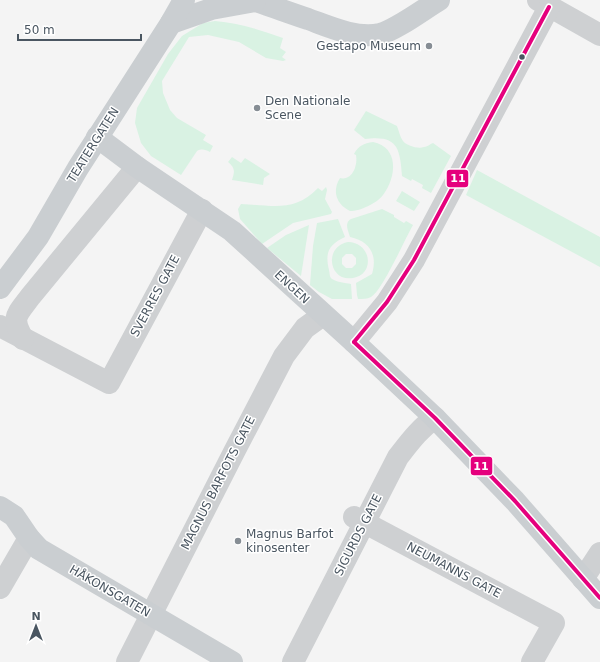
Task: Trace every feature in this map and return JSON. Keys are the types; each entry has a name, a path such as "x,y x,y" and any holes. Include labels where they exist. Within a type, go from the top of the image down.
{"main road":[{"name":"TEATERGATEN","path":"0,288 38,237 97,137 171,23 184,0"},
{"path":"171,23 211,9 254,0 334,28 359,34 381,34 391,30 439,0"},
{"name":"ENGEN","path":"97,137 137,167 232,231 354,342 435,418 515,501 600,598"},
{"name":"HÅKONSGATEN","path":"0,507 14,516 29,538 39,549 232,662"}],"street":[{"path":"354,342 387,302 414,260 470,155 543,4 600,35"},
{"path":"23,339 16,326 16,316 137,167"},
{"name":"SVERRES GATE","path":"23,339 109,383 202,210"},
{"name":"MAGNUS BARFOTS GATE","path":"127,662 284,356 305,328 323,315"},
{"path":"0,326 23,339"},
{"name":"SIGURDS GATE","path":"294,662 359,519 398,457 428,423 435,418"},
{"name":"NEUMANNS GATE","path":"359,519 554,623 532,662"},
{"path":"0,588 29,538"},
{"path":"583,579 600,553"}],"green space":[{"path":"215,21 241,25 283,38 280,48 286,52 282,57 286,60 283,61 266,58 239,42 208,35 189,37 162,81 163,93 170,110 177,118 206,135 203,140 213,146 210,152 202,149 197,151 181,175 151,156 141,143 135,123 137,108 168,54 182,36 203,23"},
{"path":"366,111 397,126 400,136 405,143 410,146 422,148 433,143 451,156 431,193 422,188 423,185 402,176 400,157 395,145 384,139 365,139 354,130"},
{"path":"373,142 388,150 391,156 393,172 391,180 388,188 377,201 364,208 350,211 341,205 337,197 336,188 340,178 348,177 353,172 356,164 356,155 354,154 357,149 364,144"},
{"path":"232,157 241,163 245,158 270,174 264,178 263,185 232,180 234,170 228,162"},
{"path":"477,170 600,237 600,267 466,195"},
{"path":"326,187 327,190 325,199 332,212 331,214 293,223 262,244 240,219 238,209 241,204 282,206 300,201 309,196 318,188 322,191"},
{"path":"402,191 420,202 414,211 396,201"},
{"path":"382,209 394,215 394,217 404,223 406,221 413,225 376,293 369,298 358,299 356,283 372,274 374,260 373,255 367,245 350,237 347,227 348,223 351,219"},
{"path":"338,219 345,237 331,246 327,259 330,276 332,279 351,284 352,299 332,299 310,285 313,246 317,223"},
{"path":"309,225 301,276 267,248 286,235"},
{"path":"348,242 356,243 362,247 368,258 368,265 365,271 353,278 345,278 334,270 332,257 335,250 340,245","holes":["346,254 352,254 356,258 356,264 352,268 346,268 342,264 342,258"]}],"transit line":[{"name":"11","path":"354,342 387,302 414,260 549,7"},
{"name":"11","path":"354,342 435,418 515,501 600,598"}],"place":[{"name":"Gestapo Museum","path":"429,46"},
{"name":"Den Nationale Scene","path":"257,108"},
{"name":"Magnus Barfot kinosenter","path":"238,541"}]}
